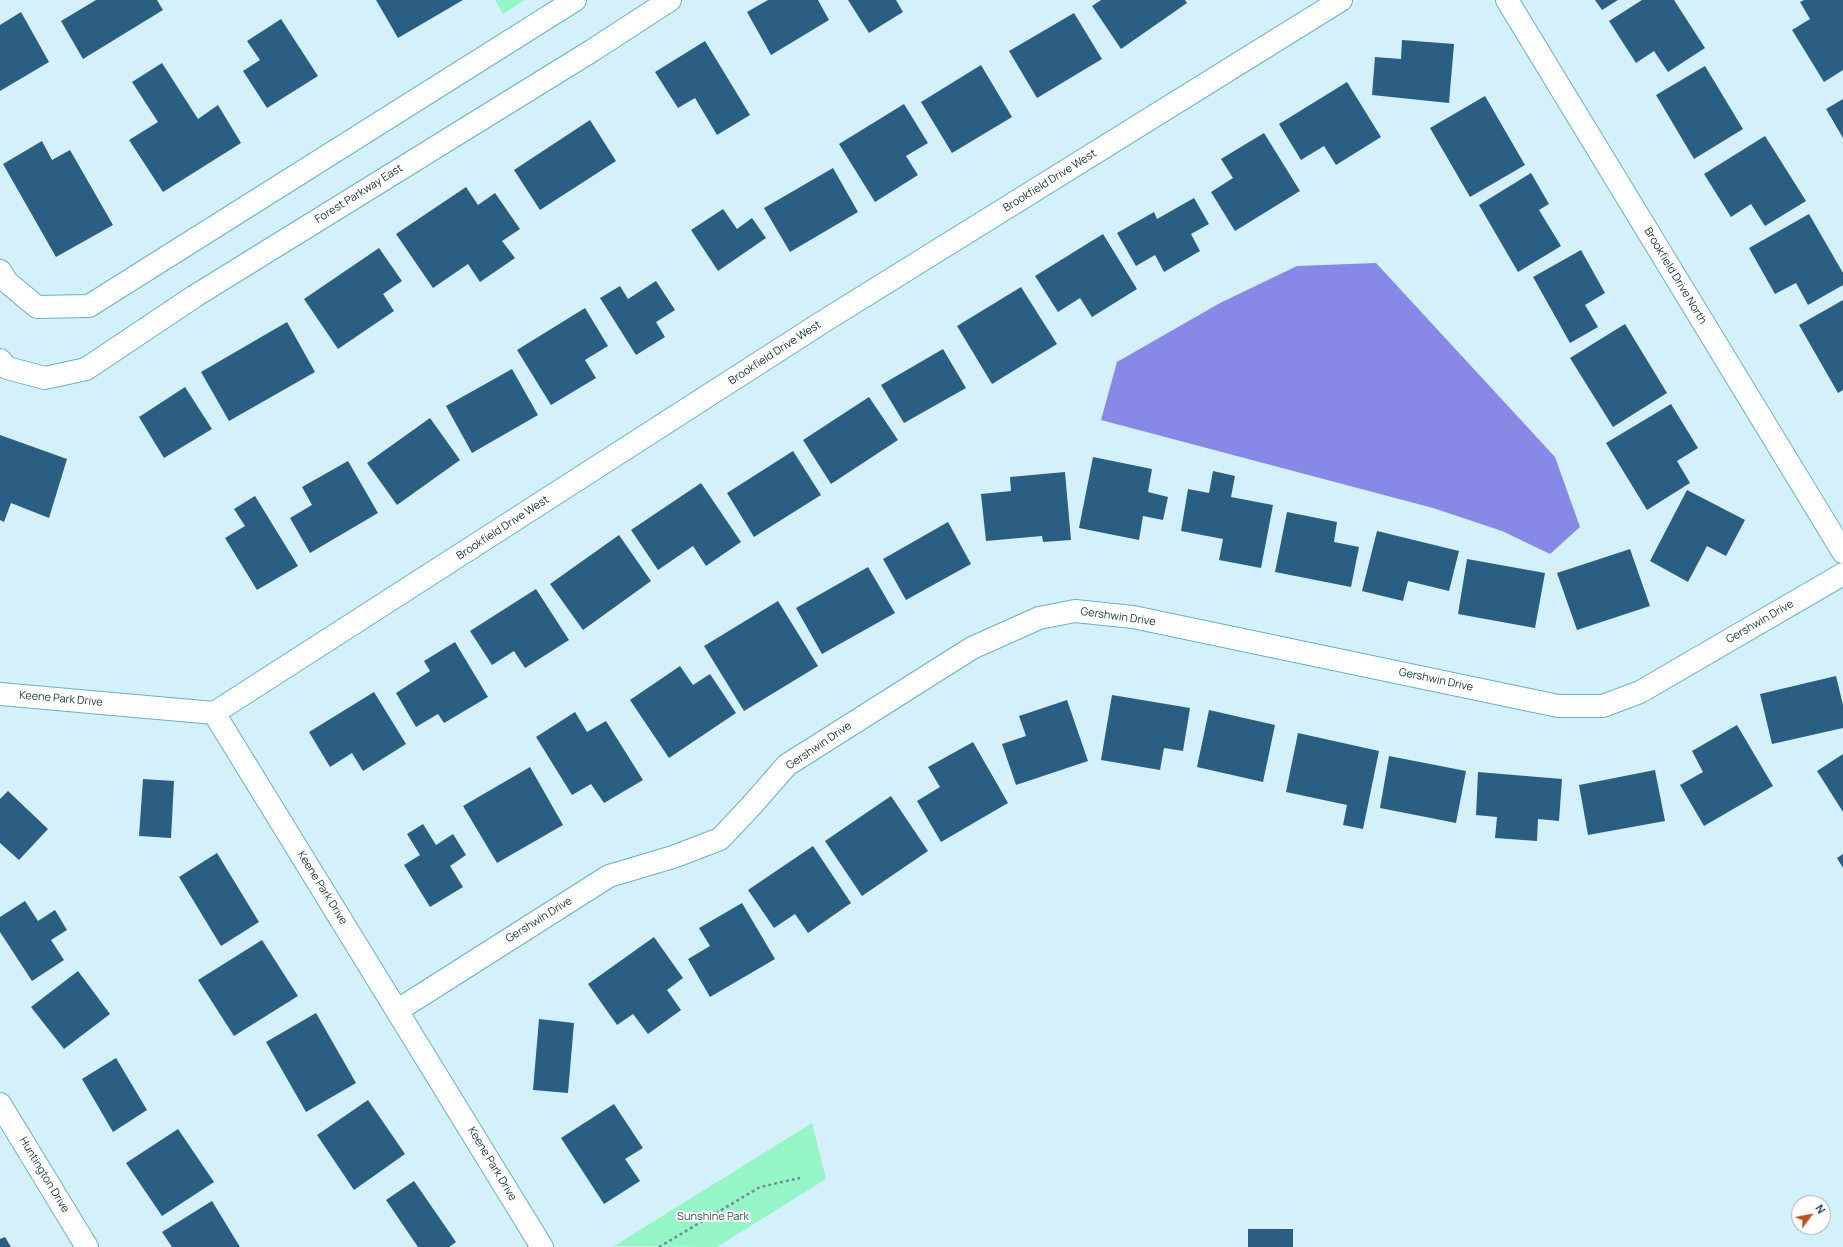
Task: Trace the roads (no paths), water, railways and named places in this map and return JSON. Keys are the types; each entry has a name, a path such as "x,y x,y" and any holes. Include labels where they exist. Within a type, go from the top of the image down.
{"street":[{"path":"0,271 7,282 37,307 89,306 575,0"},
{"name":"Forest Parkway East","path":"0,360 7,368 45,378 86,369 195,296 593,50 670,0"},
{"name":"Brookfield Drive West","path":"214,713 821,323 1341,0"},
{"name":"Brookfield Drive North","path":"1507,0 1843,552"},
{"name":"Gershwin Drive","path":"398,1010 609,876 673,856 720,839 787,765 972,648 1039,618 1075,611 1133,617 1558,706 1603,706 1640,692 1843,574"},
{"name":"Keene Park Drive","path":"0,694 214,713 398,1010 542,1247"},
{"name":"Huntington Drive","path":"0,1104 87,1247"}],"park label":[{"name":"Sunshine Park","path":"713,1217"}]}
